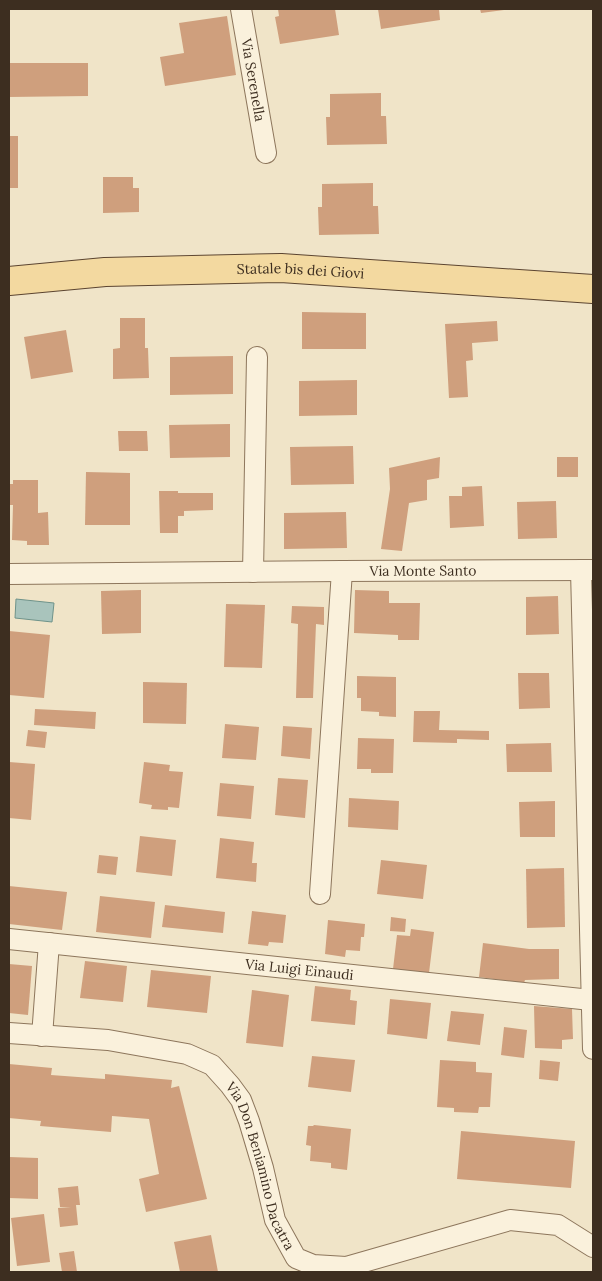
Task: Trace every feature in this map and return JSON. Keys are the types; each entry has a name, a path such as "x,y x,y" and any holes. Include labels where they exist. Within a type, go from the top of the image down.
{"main road":[{"name":"Statale bis dei Giovi","path":"9,281 105,272 281,268 593,289"}],"street":[{"name":"Via Serenella","path":"241,9 266,153"},
{"path":"253,572 257,357"},
{"path":"320,894 342,570"},
{"name":"Via Monte Santo","path":"9,574 342,570 587,570"},
{"path":"587,570 593,1049"},
{"name":"Via Luigi Einaudi","path":"9,938 592,1000"},
{"path":"42,1036 49,943"},
{"name":"Via Don Beniamino Dacatra","path":"9,1033 108,1040 187,1054 212,1066 241,1100 263,1168 276,1220 296,1258 313,1265 346,1267 510,1220 558,1225 593,1247"}],"water":[{"path":"16,599 54,603 52,622 15,618"}],"building":[{"path":"278,9 335,9 339,35 280,44 275,17 279,16"},
{"path":"378,9 439,9 440,20 381,29"},
{"path":"480,9 504,9 504,10 481,13"},
{"path":"227,16 236,75 165,86 160,57 184,53 179,23"},
{"path":"9,63 88,63 88,96 9,97"},
{"path":"381,93 381,116 386,116 387,144 327,145 326,117 330,117 330,94"},
{"path":"9,136 18,136 18,188 9,188"},
{"path":"103,177 133,177 133,188 139,188 139,212 103,213"},
{"path":"373,183 373,206 378,206 379,234 319,235 318,207 322,207 322,184"},
{"path":"302,312 366,313 366,349 302,349"},
{"path":"120,318 145,318 145,348 148,348 149,378 113,379 113,349 120,348"},
{"path":"497,321 498,341 472,343 473,360 466,361 468,397 449,398 445,324"},
{"path":"66,330 73,372 31,379 24,337"},
{"path":"233,356 233,394 170,395 170,357"},
{"path":"357,380 357,415 299,416 299,381"},
{"path":"230,424 230,457 170,458 169,425"},
{"path":"118,431 147,431 148,451 119,451"},
{"path":"353,446 354,484 291,485 290,447"},
{"path":"440,457 439,478 427,480 427,500 409,503 402,551 381,549 390,489 389,468"},
{"path":"557,457 578,457 578,477 557,477"},
{"path":"86,472 130,473 130,525 85,525"},
{"path":"13,480 38,480 38,513 48,512 49,545 27,545 27,541 12,540 13,505 9,505 9,484 13,484"},
{"path":"482,486 484,526 450,528 449,496 462,496 462,487"},
{"path":"159,491 213,493 213,510 184,511 184,516 178,516 178,533 160,533"},
{"path":"556,501 557,538 518,539 517,502"},
{"path":"346,512 347,548 284,549 284,513"},
{"path":"141,590 141,633 102,634 101,591"},
{"path":"355,590 389,591 389,603 420,603 419,640 398,640 398,635 354,633"},
{"path":"558,596 559,634 526,635 526,597"},
{"path":"226,604 265,605 262,668 224,667"},
{"path":"292,606 324,607 324,625 316,624 313,698 296,698 298,624 291,623"},
{"path":"9,631 50,635 44,698 9,695"},
{"path":"518,673 549,673 550,708 519,709"},
{"path":"357,676 396,677 396,717 379,716 379,712 361,711 361,698 357,698"},
{"path":"143,682 187,683 186,724 143,723"},
{"path":"35,709 96,712 95,729 34,725"},
{"path":"414,711 440,711 439,730 489,731 489,740 457,739 457,743 413,742"},
{"path":"225,724 259,727 256,760 222,758"},
{"path":"283,726 312,728 310,759 281,756"},
{"path":"28,730 47,732 45,748 26,746"},
{"path":"358,738 394,739 393,773 371,773 371,769 357,769"},
{"path":"551,743 552,772 507,772 506,744"},
{"path":"9,762 35,764 31,820 9,818"},
{"path":"144,762 170,765 169,771 183,772 179,808 168,807 168,810 151,809 152,805 139,803"},
{"path":"278,778 308,780 305,818 275,815"},
{"path":"220,783 254,786 251,819 217,816"},
{"path":"349,798 399,801 398,830 348,827"},
{"path":"555,801 555,837 520,837 519,802"},
{"path":"140,836 176,840 172,876 136,872"},
{"path":"220,838 254,842 252,863 257,863 256,882 216,878"},
{"path":"99,855 118,857 116,875 97,873"},
{"path":"381,860 427,865 423,899 377,894"},
{"path":"564,868 565,927 527,928 526,869"},
{"path":"9,886 67,892 62,930 9,924"},
{"path":"100,896 155,902 151,938 96,932"},
{"path":"165,905 225,912 223,933 162,927"},
{"path":"252,911 286,915 283,943 269,942 268,946 248,944"},
{"path":"391,917 406,919 405,932 390,931"},
{"path":"328,920 365,924 364,937 361,937 360,951 346,950 345,957 325,954"},
{"path":"411,929 434,932 429,973 393,969 397,935 410,936"},
{"path":"483,943 529,949 559,949 559,979 525,980 524,983 479,977"},
{"path":"85,961 127,966 123,1002 80,998"},
{"path":"9,964 32,966 28,1015 9,1013"},
{"path":"151,970 211,976 207,1013 147,1007"},
{"path":"315,986 351,990 350,1000 357,1001 355,1025 311,1021"},
{"path":"252,990 289,995 283,1047 246,1043"},
{"path":"390,999 431,1003 427,1039 387,1034"},
{"path":"534,1006 572,1009 573,1039 562,1040 562,1049 535,1048"},
{"path":"451,1011 484,1014 480,1045 447,1041"},
{"path":"504,1027 527,1030 524,1058 501,1055"},
{"path":"312,1056 355,1060 351,1092 308,1087"},
{"path":"440,1060 476,1062 476,1072 492,1073 490,1107 479,1107 478,1113 454,1112 454,1108 437,1107"},
{"path":"540,1060 560,1062 558,1081 539,1079"},
{"path":"9,1064 52,1068 51,1075 105,1079 105,1074 172,1080 171,1088 179,1086 207,1199 146,1212 139,1179 159,1174 149,1119 112,1116 111,1132 40,1126 41,1121 9,1118"},
{"path":"308,1126 351,1129 347,1170 331,1168 331,1163 310,1161 311,1146 306,1145"},
{"path":"461,1131 575,1141 571,1188 457,1179"},
{"path":"9,1157 38,1158 38,1199 9,1198"},
{"path":"78,1186 80,1205 76,1205 78,1225 60,1227 58,1208 71,1207 60,1207 58,1188"},
{"path":"44,1214 50,1262 17,1266 11,1218"},
{"path":"211,1235 218,1272 180,1272 174,1242"},
{"path":"74,1251 77,1272 62,1272 59,1253"}]}
